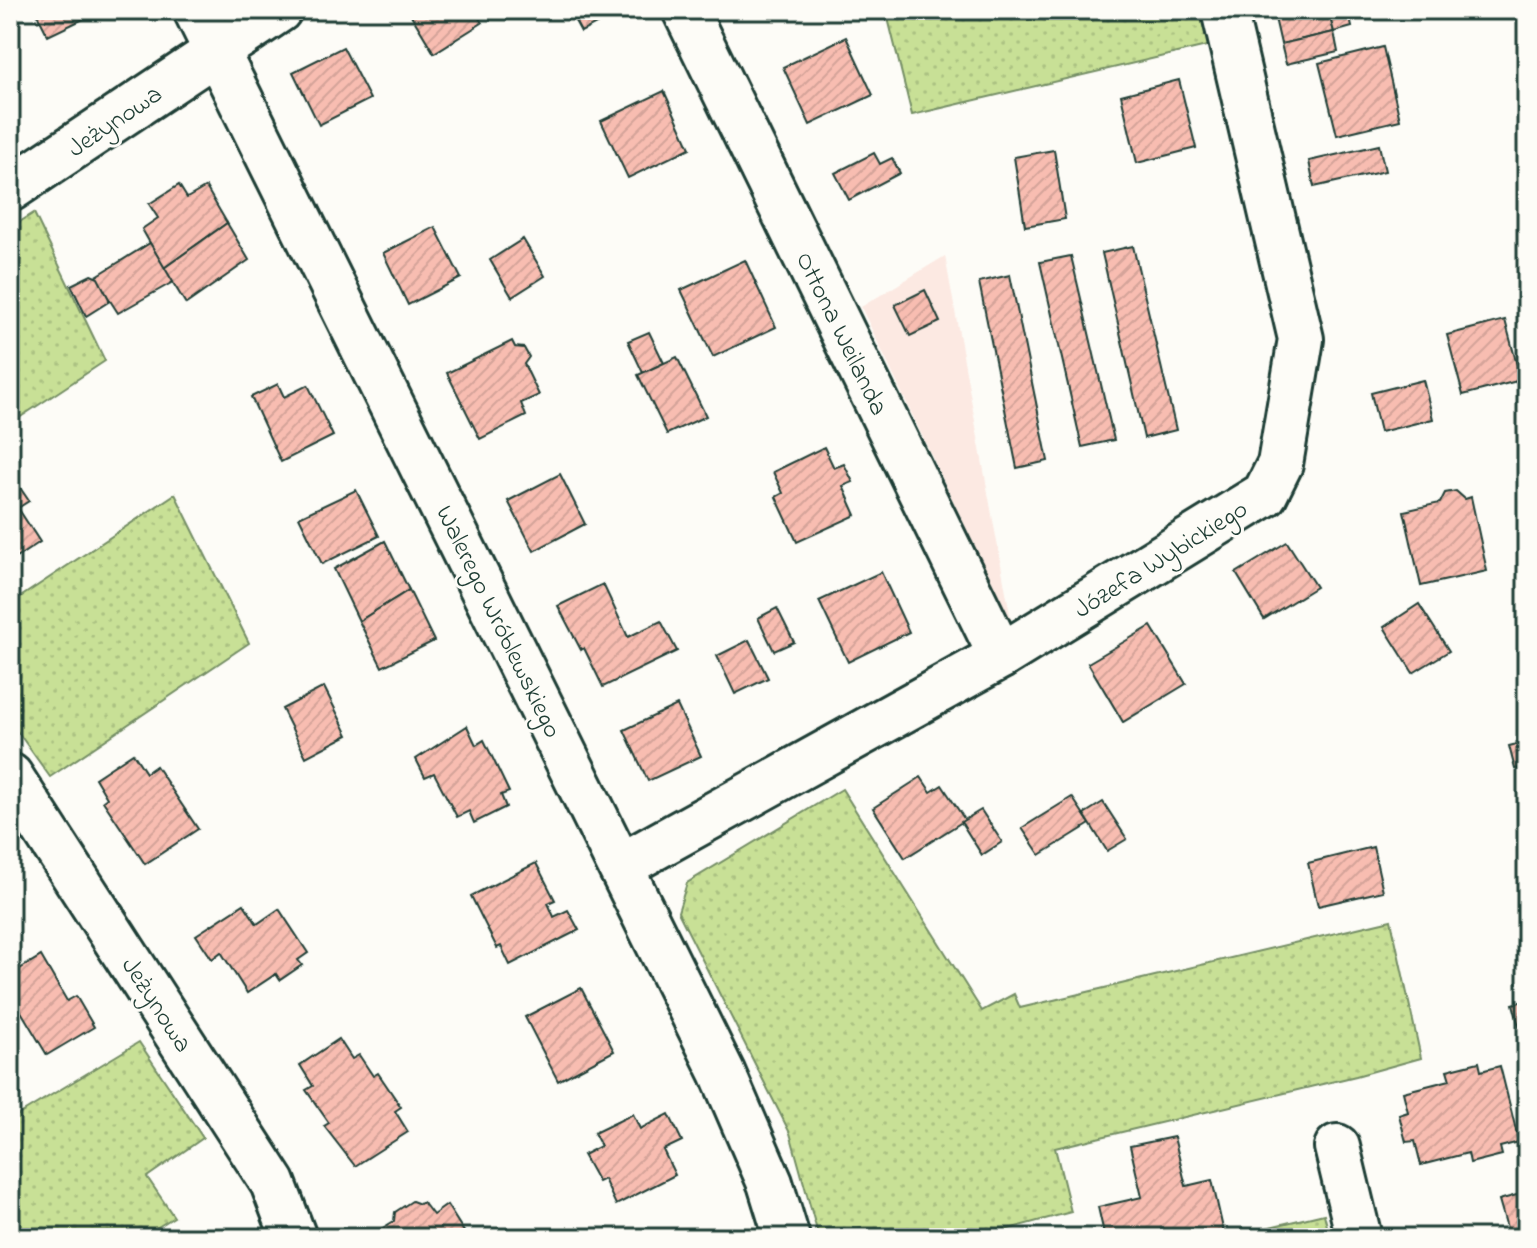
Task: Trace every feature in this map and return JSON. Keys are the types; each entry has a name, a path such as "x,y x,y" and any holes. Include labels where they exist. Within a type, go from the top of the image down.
{"street":[{"name":"Walerego Wróblewskiego","path":"196,10 722,1072 770,1183 787,1238"},
{"name":"Jeżynowa","path":"10,189 279,10"},
{"name":"Ottona Weilanda","path":"685,10 1001,656"},
{"name":"Józefa Wybickiego","path":"621,866 1001,656 1265,494 1280,464 1301,339 1224,10"},
{"name":"Jeżynowa","path":"10,776 273,1183 294,1238"},
{"path":"1337,1147 1359,1238"}],"shaded area":[{"path":"945,256 1012,625 861,307"}],"green space":[{"path":"886,10 1203,10 1211,45 912,115"},
{"path":"34,213 105,361 10,424 10,228"},
{"path":"175,494 249,643 50,777 10,721 10,604"},
{"path":"842,789 982,1011 1014,994 1020,1008 1391,920 1421,1058 1055,1148 1071,1212 975,1238 819,1238 790,1133 678,912 687,883"},
{"path":"139,1042 203,1138 147,1177 174,1217 140,1238 10,1238 10,1120"},
{"path":"1324,1214 1330,1238 1224,1238"}],"building":[{"path":"35,10 102,10 48,36"},
{"path":"408,10 474,10 482,23 434,53"},
{"path":"569,10 623,10 581,32"},
{"path":"1310,10 1328,10 1334,32 1281,44 1275,18"},
{"path":"1328,10 1348,10 1352,27 1334,32"},
{"path":"1334,32 1338,52 1286,64 1281,44"},
{"path":"846,37 873,95 810,125 783,67"},
{"path":"343,47 370,99 319,125 293,72"},
{"path":"1383,47 1400,120 1337,135 1319,63"},
{"path":"1179,80 1196,148 1137,163 1121,95"},
{"path":"664,91 690,148 628,178 601,121"},
{"path":"1379,145 1385,171 1314,187 1309,161"},
{"path":"1054,150 1065,219 1025,226 1014,157"},
{"path":"874,153 880,164 892,158 900,173 849,200 835,173"},
{"path":"179,185 187,198 206,187 227,223 164,268 142,229 158,218 149,204"},
{"path":"227,223 249,260 186,304 164,268"},
{"path":"435,227 461,278 408,305 383,253"},
{"path":"523,239 545,276 512,297 490,260"},
{"path":"150,243 173,282 118,313 95,277"},
{"path":"1133,246 1176,430 1144,438 1102,253"},
{"path":"1071,256 1114,440 1082,447 1040,262"},
{"path":"745,260 776,327 713,357 681,290"},
{"path":"91,275 98,278 110,301 86,316 71,285"},
{"path":"1010,275 1048,461 1017,468 979,282"},
{"path":"925,290 940,322 910,336 895,305"},
{"path":"1505,320 1521,380 1463,395 1447,335"},
{"path":"649,332 664,363 643,373 628,341"},
{"path":"512,341 515,347 524,348 529,357 524,364 539,395 521,403 526,416 480,439 447,373"},
{"path":"677,357 706,416 667,434 638,375"},
{"path":"1423,380 1433,419 1380,432 1371,393"},
{"path":"278,384 284,397 308,385 333,436 281,462 251,397"},
{"path":"824,447 834,468 844,464 853,482 843,486 856,515 797,542 776,497 783,493 773,472"},
{"path":"10,473 29,501 18,508 40,542 10,562"},
{"path":"560,474 585,524 534,551 508,501"},
{"path":"356,490 379,536 322,564 299,517"},
{"path":"1456,491 1465,499 1471,497 1487,571 1421,586 1404,511 1440,503 1445,493"},
{"path":"385,541 409,590 359,621 334,569"},
{"path":"1287,542 1316,587 1264,619 1236,573"},
{"path":"881,572 909,632 848,662 819,601"},
{"path":"603,584 628,637 661,621 677,651 603,687 558,606"},
{"path":"409,590 434,641 382,667 359,621"},
{"path":"1419,604 1449,651 1413,673 1384,627"},
{"path":"777,608 794,642 774,651 758,618"},
{"path":"1151,626 1186,684 1123,722 1088,663"},
{"path":"749,640 768,678 735,694 717,656"},
{"path":"324,687 348,735 306,757 282,709"},
{"path":"677,705 701,756 648,781 624,730"},
{"path":"1527,725 1527,767 1515,769 1509,746 1521,743 1518,732"},
{"path":"467,726 476,745 484,740 509,792 501,795 506,807 474,823 469,811 457,817 434,773 425,777 416,759"},
{"path":"133,753 146,773 156,766 198,829 145,864 103,801 107,798 95,778"},
{"path":"921,777 931,792 942,785 965,820 905,858 873,808"},
{"path":"1072,797 1090,824 1040,855 1022,828"},
{"path":"1103,802 1127,839 1107,851 1084,814"},
{"path":"981,810 1002,842 982,855 961,822"},
{"path":"1373,847 1383,891 1318,906 1308,863"},
{"path":"536,863 555,900 548,903 554,917 568,910 579,930 510,965 501,946 497,948 471,896"},
{"path":"244,904 257,924 279,909 308,953 298,960 302,965 280,980 276,974 247,993 221,952 212,959 196,935"},
{"path":"41,956 67,1001 76,996 94,1027 47,1055 10,993 10,975"},
{"path":"581,988 614,1051 558,1081 525,1017"},
{"path":"1527,1000 1527,1029 1520,1030 1513,1004"},
{"path":"339,1039 352,1059 359,1055 373,1076 378,1073 401,1107 395,1111 408,1132 355,1166 324,1126 329,1123 306,1090 313,1086 300,1065"},
{"path":"1479,1062 1481,1071 1500,1066 1519,1142 1500,1147 1502,1155 1470,1163 1468,1153 1421,1165 1415,1141 1406,1142 1399,1115 1408,1112 1403,1092 1450,1080 1447,1070"},
{"path":"633,1114 640,1129 669,1114 682,1141 663,1150 675,1175 616,1205 604,1179 598,1182 583,1155 601,1146 594,1133"},
{"path":"1174,1137 1186,1186 1212,1180 1224,1233 1203,1238 1105,1238 1098,1207 1142,1197 1130,1146"},
{"path":"1527,1192 1527,1238 1510,1238 1499,1200"},
{"path":"412,1201 423,1202 433,1215 447,1205 468,1238 380,1238 376,1232 394,1221 395,1212"}]}
